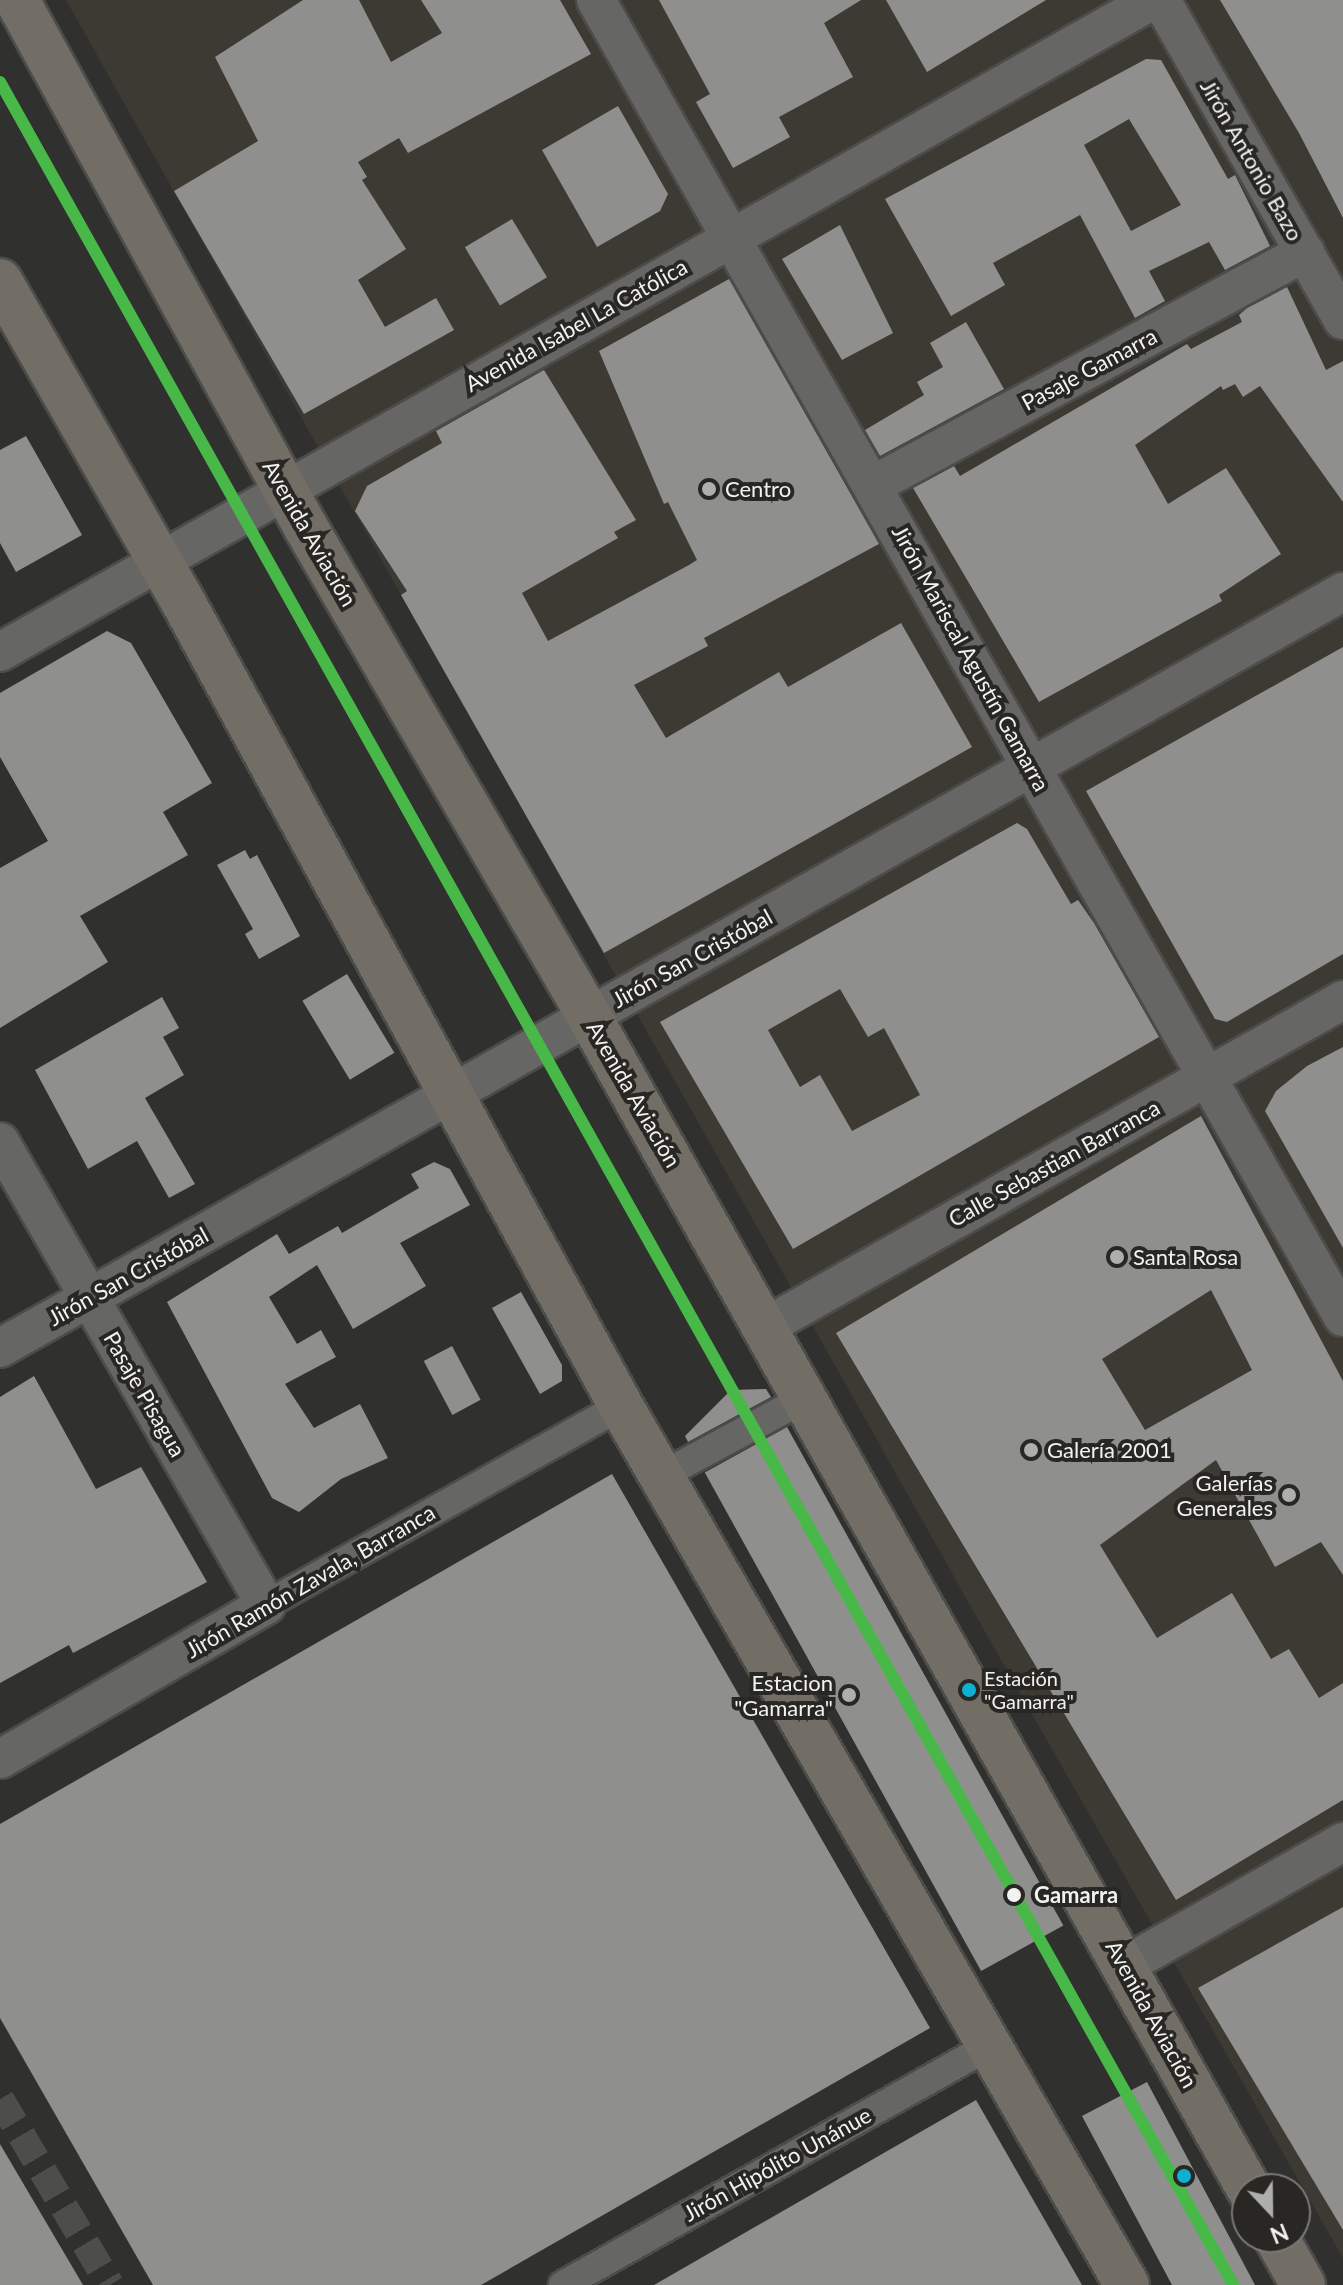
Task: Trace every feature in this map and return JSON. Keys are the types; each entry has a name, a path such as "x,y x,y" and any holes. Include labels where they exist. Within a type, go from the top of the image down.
{"main road":[{"name":"Avenida Aviación","path":"17,0 285,489 589,1016 1240,2173"},
{"path":"0,281 161,562 621,1406 992,2044 1127,2285"},
{"path":"1285,2253 1303,2285"}],"street":[{"name":"Jirón Mariscal Agustín Gamarra","path":"596,0 1343,1317"},
{"name":"Avenida Isabel La Católica","path":"0,652 1153,0"},
{"name":"Jirón Antonio Bazo","path":"1161,0 1343,320"},
{"name":"Pasaje Gamarra","path":"873,485 1305,252"},
{"name":"Jirón San Cristóbal","path":"0,1348 1343,592"},
{"name":"Calle Sebastian Barranca","path":"765,1327 1343,1000"},
{"name":"Pasaje Pisagua","path":"0,1142 266,1605"},
{"path":"661,1476 805,1398"},
{"name":"Jirón Ramón Zavala, Barranca","path":"0,1759 266,1605 621,1406"},
{"path":"1124,1966 1343,1842"},
{"name":"Jirón Hipólito Unánue","path":"563,2285 992,2044"}],"shaded area":[{"path":"66,0 1343,0 1343,2258 1311,2202 1311,2173 1294,2173 988,1637"}],"building":[{"path":"303,0 359,0 391,62 442,33 421,0 560,0 591,54 408,153 399,138 358,162 367,177 362,180 406,249 358,280 385,327 436,298 454,330 304,414 174,191 258,141 215,57"},
{"path":"659,0 861,0 824,23 853,77 779,117 790,137 733,168 696,102 710,94"},
{"path":"886,0 1046,0 927,72"},
{"path":"1220,0 1343,0 1343,218 1299,133"},
{"path":"1146,59 1161,60 1228,179 1235,175 1270,246 1225,270 1209,242 1149,271 1165,301 1135,318 1080,215 993,263 1005,285 951,316 885,199","holes":["1129,119 1181,205 1131,231 1084,145"]},
{"path":"618,106 668,194 660,211 597,247 542,150"},
{"path":"512,219 547,277 500,306 465,247"},
{"path":"840,225 893,333 842,360 782,259"},
{"path":"729,279 879,544 704,638 708,646 634,685 666,738 779,672 788,687 901,623 972,747 604,953 401,595 407,591 355,511 367,486 442,443 436,431 544,370 636,520 614,532 618,538 522,593 548,641 689,565 697,560 668,502 664,504 599,351"},
{"path":"1287,287 1326,370 1343,361 1343,502 1260,386 1243,397 1235,384 1223,390 1221,386 1135,445 1168,504 1226,468 1281,554 1219,595 1222,601 1039,702 913,488 954,466 960,476 1187,344 1191,349 1242,322 1239,315 1247,308"},
{"path":"966,322 1004,389 880,456 865,430 924,395 917,382 943,367 930,343"},
{"path":"26,436 82,535 16,572 0,543 0,450"},
{"path":"107,631 131,643 212,783 163,812 188,855 80,916 108,962 0,1028 0,868 48,841 0,757 0,693"},
{"path":"1343,647 1343,954 1227,1022 1215,1019 1086,791"},
{"path":"1017,823 1027,829 1071,904 1078,900 1094,923 1159,1037 793,1249 660,1022","holes":["840,989 868,1037 884,1028 920,1095 852,1131 820,1075 800,1087 768,1030"]},
{"path":"245,850 250,859 257,855 300,936 259,959 245,934 253,929 217,865"},
{"path":"347,974 394,1053 350,1080 302,1001"},
{"path":"162,997 179,1028 163,1037 184,1075 145,1098 195,1184 169,1198 137,1141 88,1169 35,1070"},
{"path":"1343,1047 1343,1248 1265,1111 1276,1091 1307,1066"},
{"path":"1201,1116 1343,1381 1343,1575 1321,1542 1275,1567 1216,1460 1100,1545 1157,1638 1232,1593 1271,1659 1289,1649 1319,1698 1343,1683 1343,1800 1176,1900 836,1333","holes":["1211,1290 1252,1370 1145,1430 1102,1359"]},
{"path":"434,1162 450,1169 470,1205 400,1243 426,1286 353,1329 317,1265 269,1297 297,1344 321,1330 336,1357 285,1384 314,1428 360,1404 388,1458 341,1479 299,1512 272,1498 167,1302 277,1234 289,1254 338,1226 342,1233 419,1188 411,1174"},
{"path":"521,1292 562,1365 562,1381 540,1394 492,1308"},
{"path":"452,1346 481,1400 452,1415 424,1361"},
{"path":"34,1376 96,1489 141,1467 207,1582 73,1653 69,1645 0,1683 0,1397"},
{"path":"766,1389 771,1397 688,1442 685,1436 731,1390"},
{"path":"787,1427 1063,1926 981,1971 705,1473"},
{"path":"612,1474 930,2028 481,2285 153,2285 0,2018 0,1824"},
{"path":"1343,1907 1343,2230 1311,2173 1198,1988"},
{"path":"1147,2082 1231,2240 1231,2253 1238,2253 1255,2285 1172,2285 1082,2116"},
{"path":"976,2100 1082,2285 654,2285"},
{"path":"0,2144 83,2285 0,2285"}],"tunnel":[{"path":"0,2099 110,2285"}],"transit line":[{"path":"0,82 1233,2285"}],"place":[{"name":"Centro","path":"709,489"},
{"name":"Santa Rosa","path":"1117,1257"},
{"name":"Galería 2001","path":"1031,1450"},
{"name":"Galerías Generales","path":"1289,1495"},
{"name":"Estación \"Gamarra\"","path":"969,1690"},
{"name":"Estacion \"Gamarra\"","path":"849,1695"},
{"name":"Gamarra","path":"1014,1895"}]}
